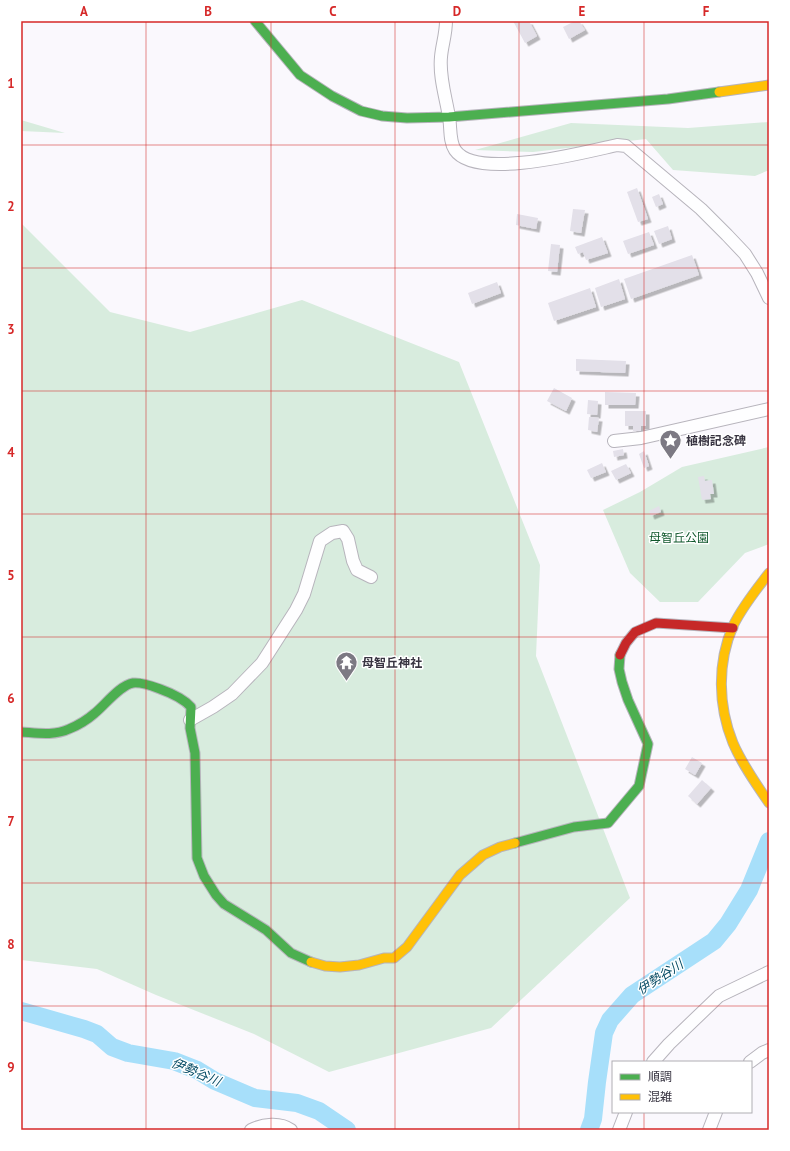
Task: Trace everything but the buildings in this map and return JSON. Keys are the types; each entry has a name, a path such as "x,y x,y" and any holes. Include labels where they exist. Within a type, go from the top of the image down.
{"street":[{"path":"255,21 300,75 332,96 349,105 361,111 382,116 406,118 449,117 668,99 769,85"},
{"path":"446,21 446,32 441,57 442,78 452,144 459,155 472,162 499,164 520,163 563,157 617,145 626,146 700,209 736,244 745,254 757,273 769,298"},
{"path":"614,441 641,438 769,409"},
{"path":"190,720 232,694 262,663 296,610 304,594 320,541 332,533 343,531 348,538 353,561 357,570 371,577"},
{"path":"769,573 742,610 733,628 725,652 721,681 722,707 728,729 741,759 769,803"},
{"path":"21,732 37,734 58,733 77,726 90,718 123,687 130,683 137,683 170,693 184,700 191,707 190,728 195,753 198,867 208,884 224,904 266,931 288,950 302,959 316,965 333,967 367,964 389,956 394,958 407,947 460,875 482,855 500,847 574,827 608,823 639,786 648,744 628,700 619,670 620,656 626,643 635,632 656,623 733,628"},
{"path":"654,1061 669,1044 719,996 769,972"},
{"path":"751,1061 769,1050"},
{"path":"619,1130 626,1113"},
{"path":"710,1130 716,1113"},
{"path":"252,1130 271,1124 287,1127 291,1130"}],"green space":[{"path":"21,120 65,133 21,131"},
{"path":"769,122 769,170 755,176 673,170 646,139 533,152 475,150 571,123 688,128"},
{"path":"21,223 110,312 190,332 302,300 459,362 540,565 536,656 630,898 491,1028 329,1072 254,1034 156,995 97,969 21,960"},
{"name":"母智丘公園","path":"769,447 769,544 745,553 698,602 660,602 630,573 603,510 640,492 682,467"}],"waterway":[{"name":"伊勢谷川","path":"589,1130 593,1119 604,1033 610,1020 632,995 714,941 728,924 749,890 769,841"},
{"name":"伊勢谷川","path":"21,1011 97,1034 112,1047 128,1053 174,1061 197,1070 215,1081 255,1098 297,1103 319,1111 347,1130"}],"traffic: fast":[{"path":"255,21 300,75 332,96 361,111 382,116 407,118 449,117 668,99 719,92"},
{"path":"515,843 574,827 608,823 639,786 648,744 628,700 622,682 619,669 620,655"},
{"path":"21,732 57,733 73,727 92,716 123,687 133,683 154,687 181,698 191,707 190,728 195,753 197,858 204,876 216,895 224,904 266,930 291,953 311,962"}],"traffic: slow":[{"path":"719,92 769,85"},
{"path":"769,573 745,605 733,626 724,655 721,684 724,714 733,743 745,766 769,803"},
{"path":"311,962 325,966 340,967 359,965 384,958 394,958 407,947 460,875 483,855 500,847 515,843"}],"traffic: jam":[{"path":"620,655 626,643 635,632 656,623 733,628"}],"place":[{"name":"植樹記念碑","path":"670,460"},
{"name":"母智丘神社","path":"347,682"}]}
